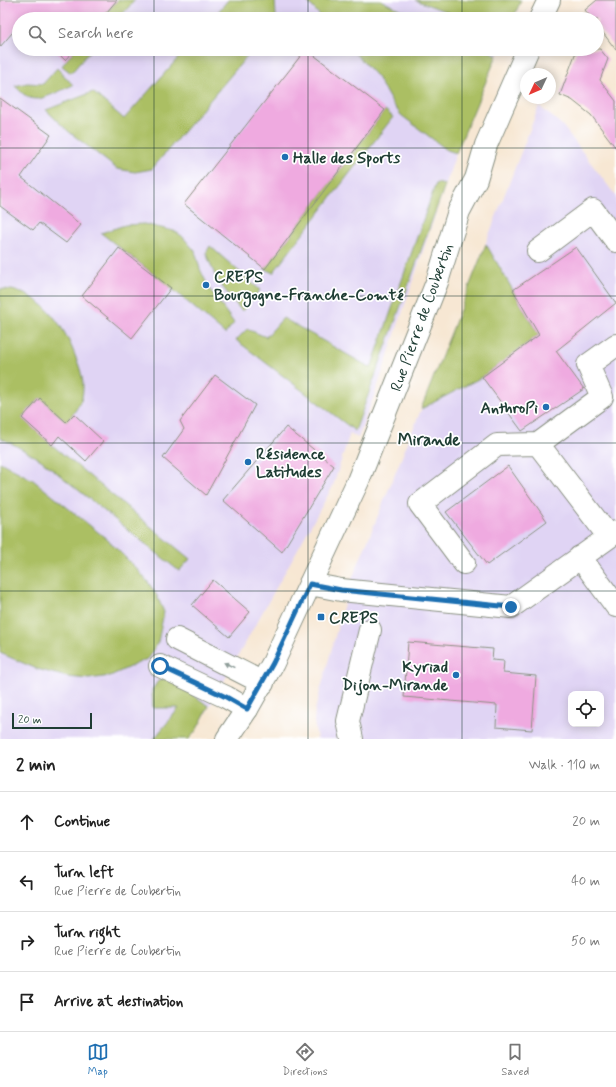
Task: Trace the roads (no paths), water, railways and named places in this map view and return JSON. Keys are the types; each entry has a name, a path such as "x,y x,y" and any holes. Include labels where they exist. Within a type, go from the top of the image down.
{"main road":[{"path":"543,12 548,0"},
{"name":"Rue Pierre de Coubertin","path":"227,739 263,683 358,481 437,282 460,211 476,179 486,145 525,56"},
{"path":"538,251 593,210 616,241"},
{"path":"464,563 420,504 497,445 538,444 602,397 588,365 616,345"},
{"path":"310,584 341,590 511,607 612,534 538,444"},
{"path":"580,557 614,598"},
{"path":"352,739 348,720 370,630"},
{"path":"177,639 263,683"},
{"path":"160,666 226,697 247,709"}],"place":[{"name":"Halle des Sports","path":"285,157"},
{"name":"CREPS Bourgogne-Franche-Comté","path":"206,285"},
{"name":"AnthroPi","path":"546,407"},
{"name":"Résidence Latitudes","path":"248,462"},
{"name":"CREPS","path":"321,617"},
{"name":"Kyriad Dijon-Mirande","path":"456,675"}],"district":[{"name":"Mirande","path":"429,439"}]}
